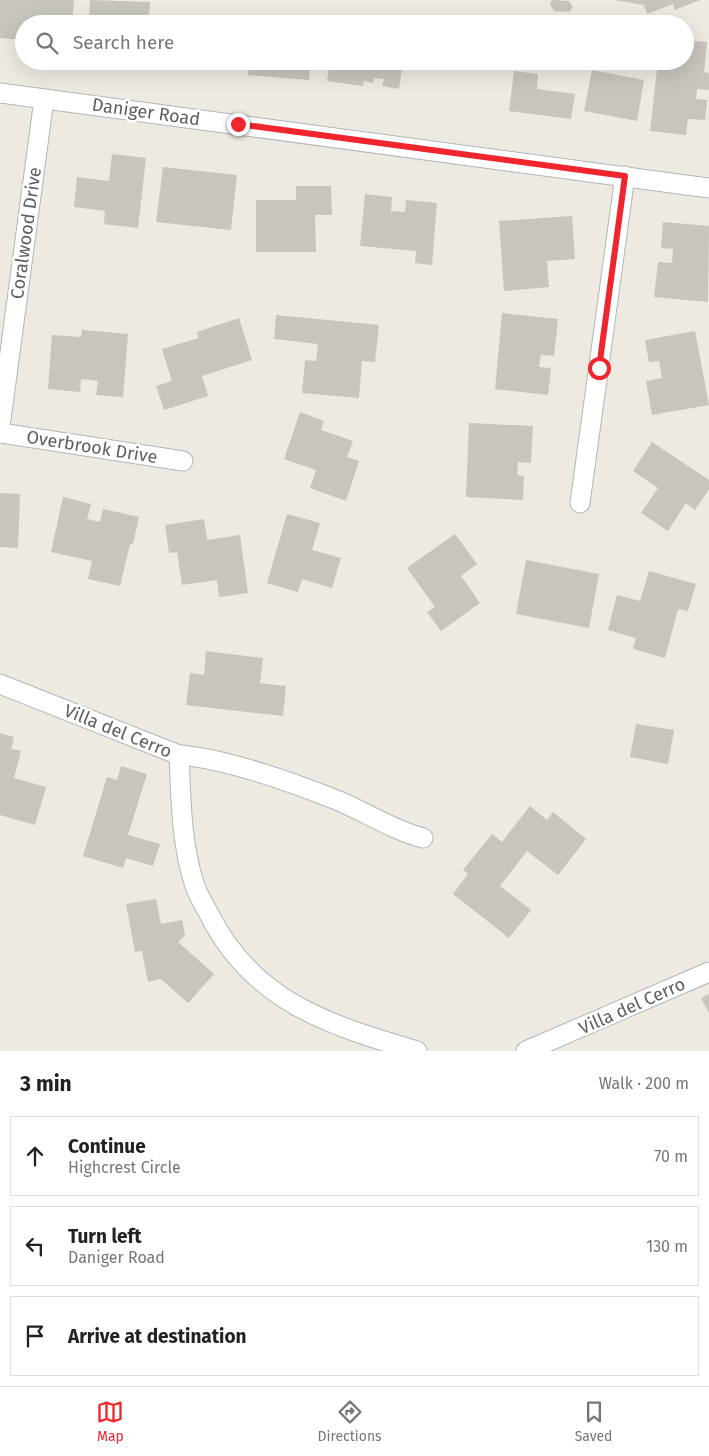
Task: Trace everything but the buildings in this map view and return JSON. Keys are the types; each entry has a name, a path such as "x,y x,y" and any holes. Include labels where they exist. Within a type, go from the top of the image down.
{"street":[{"name":"Daniger Road","path":"0,93 709,188"},
{"name":"Coralwood Drive","path":"0,428 44,98"},
{"path":"580,503 625,176"},
{"name":"Overbrook Drive","path":"0,433 183,461"},
{"name":"Villa del Cerro","path":"0,684 179,755 183,833 194,884 219,934 251,974 281,998 308,1014 417,1051"},
{"path":"179,755 204,757 283,781 340,801 409,834 423,838"},
{"name":"Villa del Cerro","path":"526,1051 709,972"}],"route":[{"path":"238,124 625,176 599,368"}]}
